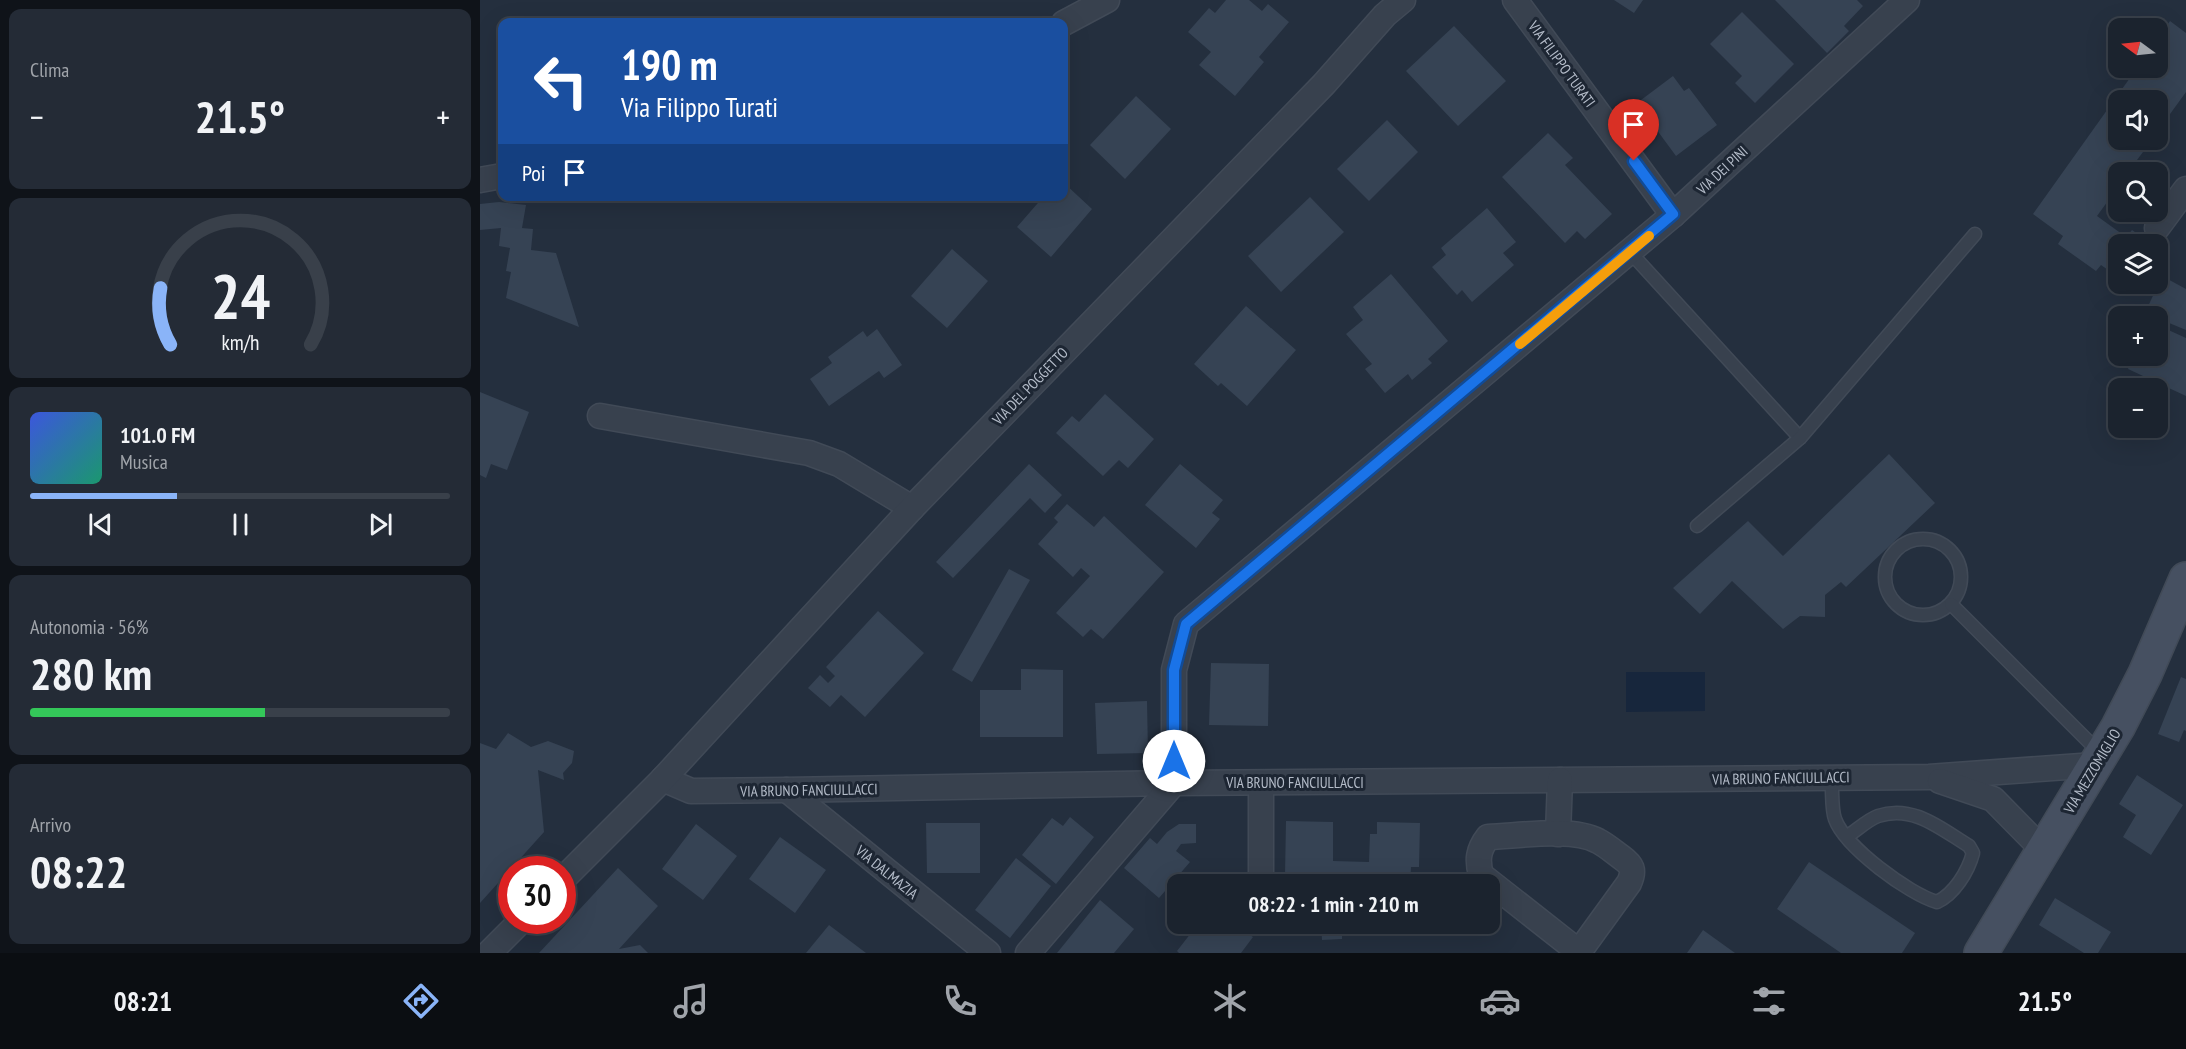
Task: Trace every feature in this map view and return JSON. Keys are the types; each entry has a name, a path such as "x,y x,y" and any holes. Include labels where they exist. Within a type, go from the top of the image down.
{"main road":[{"name":"VIA MEZZOMIGLIO","path":"1981,953 2118,728 2145,675 2186,579"}],"street":[{"path":"1068,21 1107,0"},
{"name":"VIA DEL POGGETTO","path":"576,866 663,779 912,508 1324,84 1385,15 1403,0"},
{"name":"VIA FILIPPO TURATI","path":"1515,0 1673,214"},
{"name":"VIA DEI PINI","path":"1174,783 1174,670 1186,624 1630,252 1907,0"},
{"path":"480,180 498,177"},
{"path":"2157,228 2186,189"},
{"path":"600,416 809,453 847,469 912,508"},
{"name":"VIA BRUNO FANCIULLACCI","path":"663,779 691,791 1174,783 1929,777 2098,759"},
{"name":"VIA BRUNO FANCIULLACCI","path":"1929,777 1993,799 2044,851"},
{"path":"1558,834 1560,780"},
{"path":"1028,953 1174,783"},
{"path":"1261,783 1261,874"},
{"name":"VIA DALMAZIA","path":"786,790 988,953"},
{"path":"1558,834 1585,836 1598,840 1631,865 1633,874 1629,883 1580,952 1481,875 1477,861 1481,846 1488,837 1558,834"},
{"path":"489,953 508,934"}],"lane":[{"path":"1697,526 1800,438 1975,234"},
{"path":"1630,252 1800,438"},
{"path":"1935,540 1955,556 1960,568 1961,581 1958,593 1951,604 1929,615 1916,615 1904,611 1895,603 1888,593 1886,568 1891,557 1899,548 1910,541 1935,540"},
{"path":"1951,604 2098,759"},
{"path":"1832,778 1834,817 1846,837 1861,853 1921,897 1937,902 1949,896 1971,862 1973,853 1969,846 1922,817 1907,813 1877,816 1846,837"}],"water":[{"path":"1626,672 1705,672 1705,711 1626,712"}],"building":[{"path":"1226,0 1249,0 1262,11 1268,4 1289,22 1259,57 1264,62 1235,96 1199,65 1211,52 1188,32 1209,8 1215,13"},
{"path":"1614,0 1643,0 1634,13"},
{"path":"1775,0 1857,0 1863,6 1844,26 1849,31 1827,53"},
{"path":"1742,12 1794,64 1755,103 1735,83 1742,76 1710,44"},
{"path":"2170,21 2186,33 2186,92 2168,117 2168,90 2121,90 2130,78 2168,78 2168,24"},
{"path":"1454,26 1506,81 1458,126 1406,71"},
{"path":"1673,76 1684,91 1689,88 1717,125 1676,156 1637,103"},
{"path":"1136,96 1171,129 1125,179 1090,145"},
{"path":"2108,109 2108,150 2144,150 2136,162 2108,162 2108,201 2097,216 2122,234 2108,234 2108,270 2101,265 2096,271 2058,244 2063,236 2033,214"},
{"path":"1387,120 1418,152 1369,201 1337,169"},
{"path":"1548,133 1573,158 1565,165 1612,214 1585,239 1577,231 1565,243 1502,177"},
{"path":"1068,187 1092,209 1051,257 1017,227 1040,201 1068,201"},
{"path":"1310,197 1344,232 1281,292 1248,256"},
{"path":"499,202 526,205 522,228 533,229 531,250 556,253 579,327 506,298 511,272 506,271 510,248 499,246 501,228 480,230 480,204"},
{"path":"1487,208 1516,242 1503,253 1514,265 1472,302 1462,290 1457,295 1432,267 1446,255 1441,248"},
{"path":"952,249 988,281 947,328 911,296"},
{"path":"1391,274 1448,341 1428,359 1432,363 1412,380 1408,374 1385,393 1365,369 1372,364 1346,334 1363,320 1353,307"},
{"path":"2168,279 2186,289 2186,330 2168,323 2168,306 2148,306 2154,294 2168,294"},
{"path":"1246,306 1296,350 1247,406 1221,383 1218,386 1194,364"},
{"path":"877,329 902,365 884,378 879,371 829,406 810,379 832,363 828,357 863,331 867,337"},
{"path":"2168,330 2186,338 2186,396 2168,388 2168,378 2147,378 2128,369 2129,366 2168,366"},
{"path":"480,392 529,412 507,470 491,464 486,478 480,475"},
{"path":"1105,394 1154,439 1128,468 1119,460 1103,476 1056,433 1072,416 1079,422"},
{"path":"1889,454 1935,503 1846,587 1841,582 1825,595 1825,617 1800,616 1783,629 1732,581 1700,614 1673,588 1748,521 1783,556"},
{"path":"1029,464 1062,495 1045,513 1030,498 953,578 936,562"},
{"path":"1180,464 1223,500 1212,513 1220,519 1196,548 1145,505"},
{"path":"1067,504 1094,527 1104,516 1164,572 1103,639 1091,629 1083,637 1056,613 1090,576 1081,568 1073,577 1038,544 1058,522 1054,518"},
{"path":"1009,569 1030,580 972,682 952,670"},
{"path":"878,611 924,653 865,717 841,695 830,707 808,688 820,675 828,683 835,676 826,667"},
{"path":"1211,663 1269,664 1268,726 1209,725"},
{"path":"1021,669 1063,670 1063,737 980,737 980,690 1021,690"},
{"path":"2181,677 2186,679 2186,731 2184,730 2179,742 2158,734"},
{"path":"1147,701 1148,753 1097,754 1095,703"},
{"path":"508,733 531,747 548,741 574,751 572,763 563,773 564,780 538,770 544,832 522,856 498,856 498,883 480,903 480,743 496,749"},
{"path":"2137,775 2183,805 2151,855 2123,837 2136,815 2119,804"},
{"path":"1070,817 1094,837 1056,884 1022,855 1052,818 1063,826"},
{"path":"1286,821 1333,822 1333,861 1369,862 1370,834 1377,834 1377,822 1420,823 1419,867 1411,867 1411,874 1285,874"},
{"path":"926,823 980,823 980,873 927,873"},
{"path":"696,824 737,856 703,900 662,869"},
{"path":"1179,824 1196,824 1196,843 1181,844 1176,851 1190,862 1180,874 1167,874 1167,889 1159,898 1124,868 1150,838 1157,844 1167,832"},
{"path":"780,837 826,870 795,913 749,879"},
{"path":"1016,858 1051,886 1010,938 975,910"},
{"path":"1809,862 1915,933 1902,953 1841,953 1777,909"},
{"path":"618,868 658,906 619,949 640,945 648,953 539,953 557,934 576,934 576,913"},
{"path":"2055,898 2111,932 2098,953 2084,953 2039,925"},
{"path":"1100,900 1134,929 1114,953 1057,953"},
{"path":"829,925 866,953 806,953"},
{"path":"1703,930 1735,953 1687,953"},
{"path":"1190,934 1248,934 1253,937 1241,953 1179,953 1177,951"},
{"path":"1322,934 1342,934 1342,939 1322,940"}],"slow traffic":[{"path":"1520,344 1649,236"}],"route":[{"path":"1174,761 1174,670 1186,624 1673,214 1634,161"}]}
